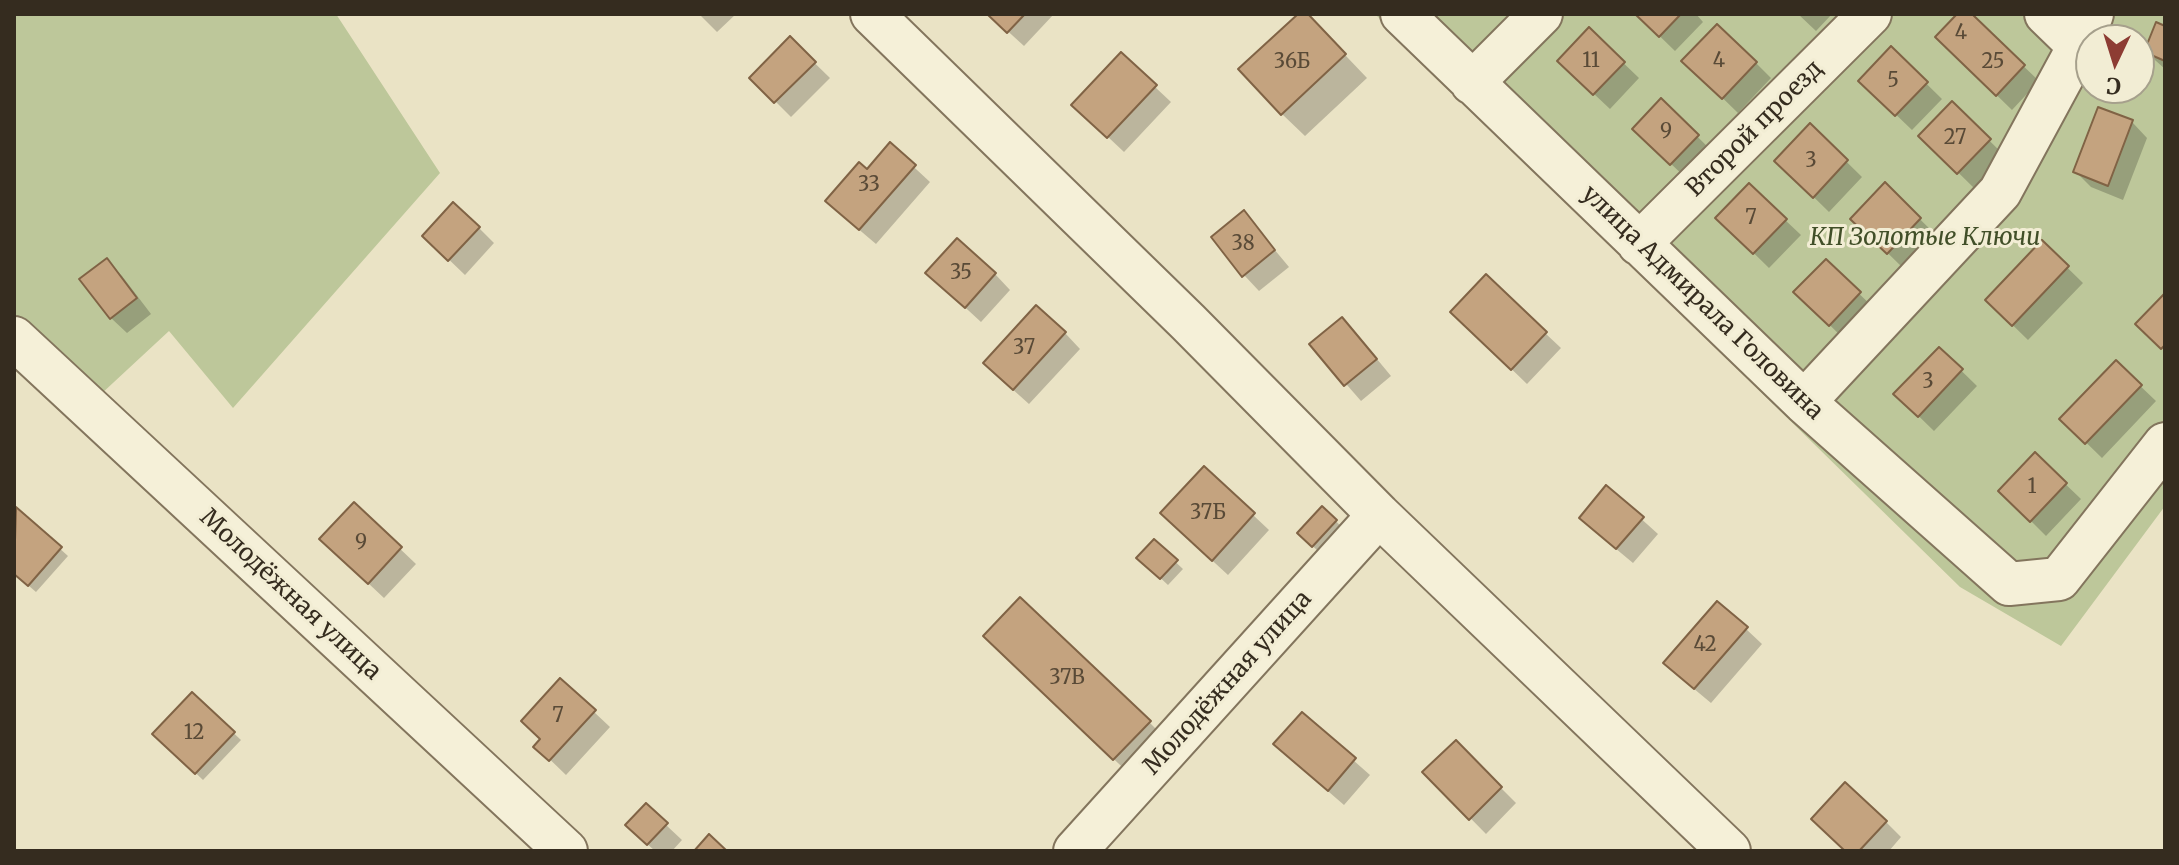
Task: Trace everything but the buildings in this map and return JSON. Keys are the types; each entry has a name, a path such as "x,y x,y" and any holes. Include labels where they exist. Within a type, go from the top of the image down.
{"street":[{"path":"872,14 1188,322 1379,515 1729,851"},
{"name":"улица Адмирала Головина","path":"1402,14 1804,402 2009,584 2059,579 2165,444"},
{"path":"1472,83 1541,14"},
{"name":"Второй проезд","path":"1639,244 1870,14"},
{"path":"2046,14 2075,26"},
{"path":"1804,402 2000,192 2075,51"},
{"name":"Молодёжная улица","path":"14,338 566,851"},
{"name":"Молодёжная улица","path":"1075,851 1379,515"}],"green space":[{"path":"14,14 336,14 440,173 233,408 169,331 100,395 14,314"},
{"name":"КП Золотые Ключи","path":"1375,14 2165,14 2165,506 2061,646 1960,587"}]}
